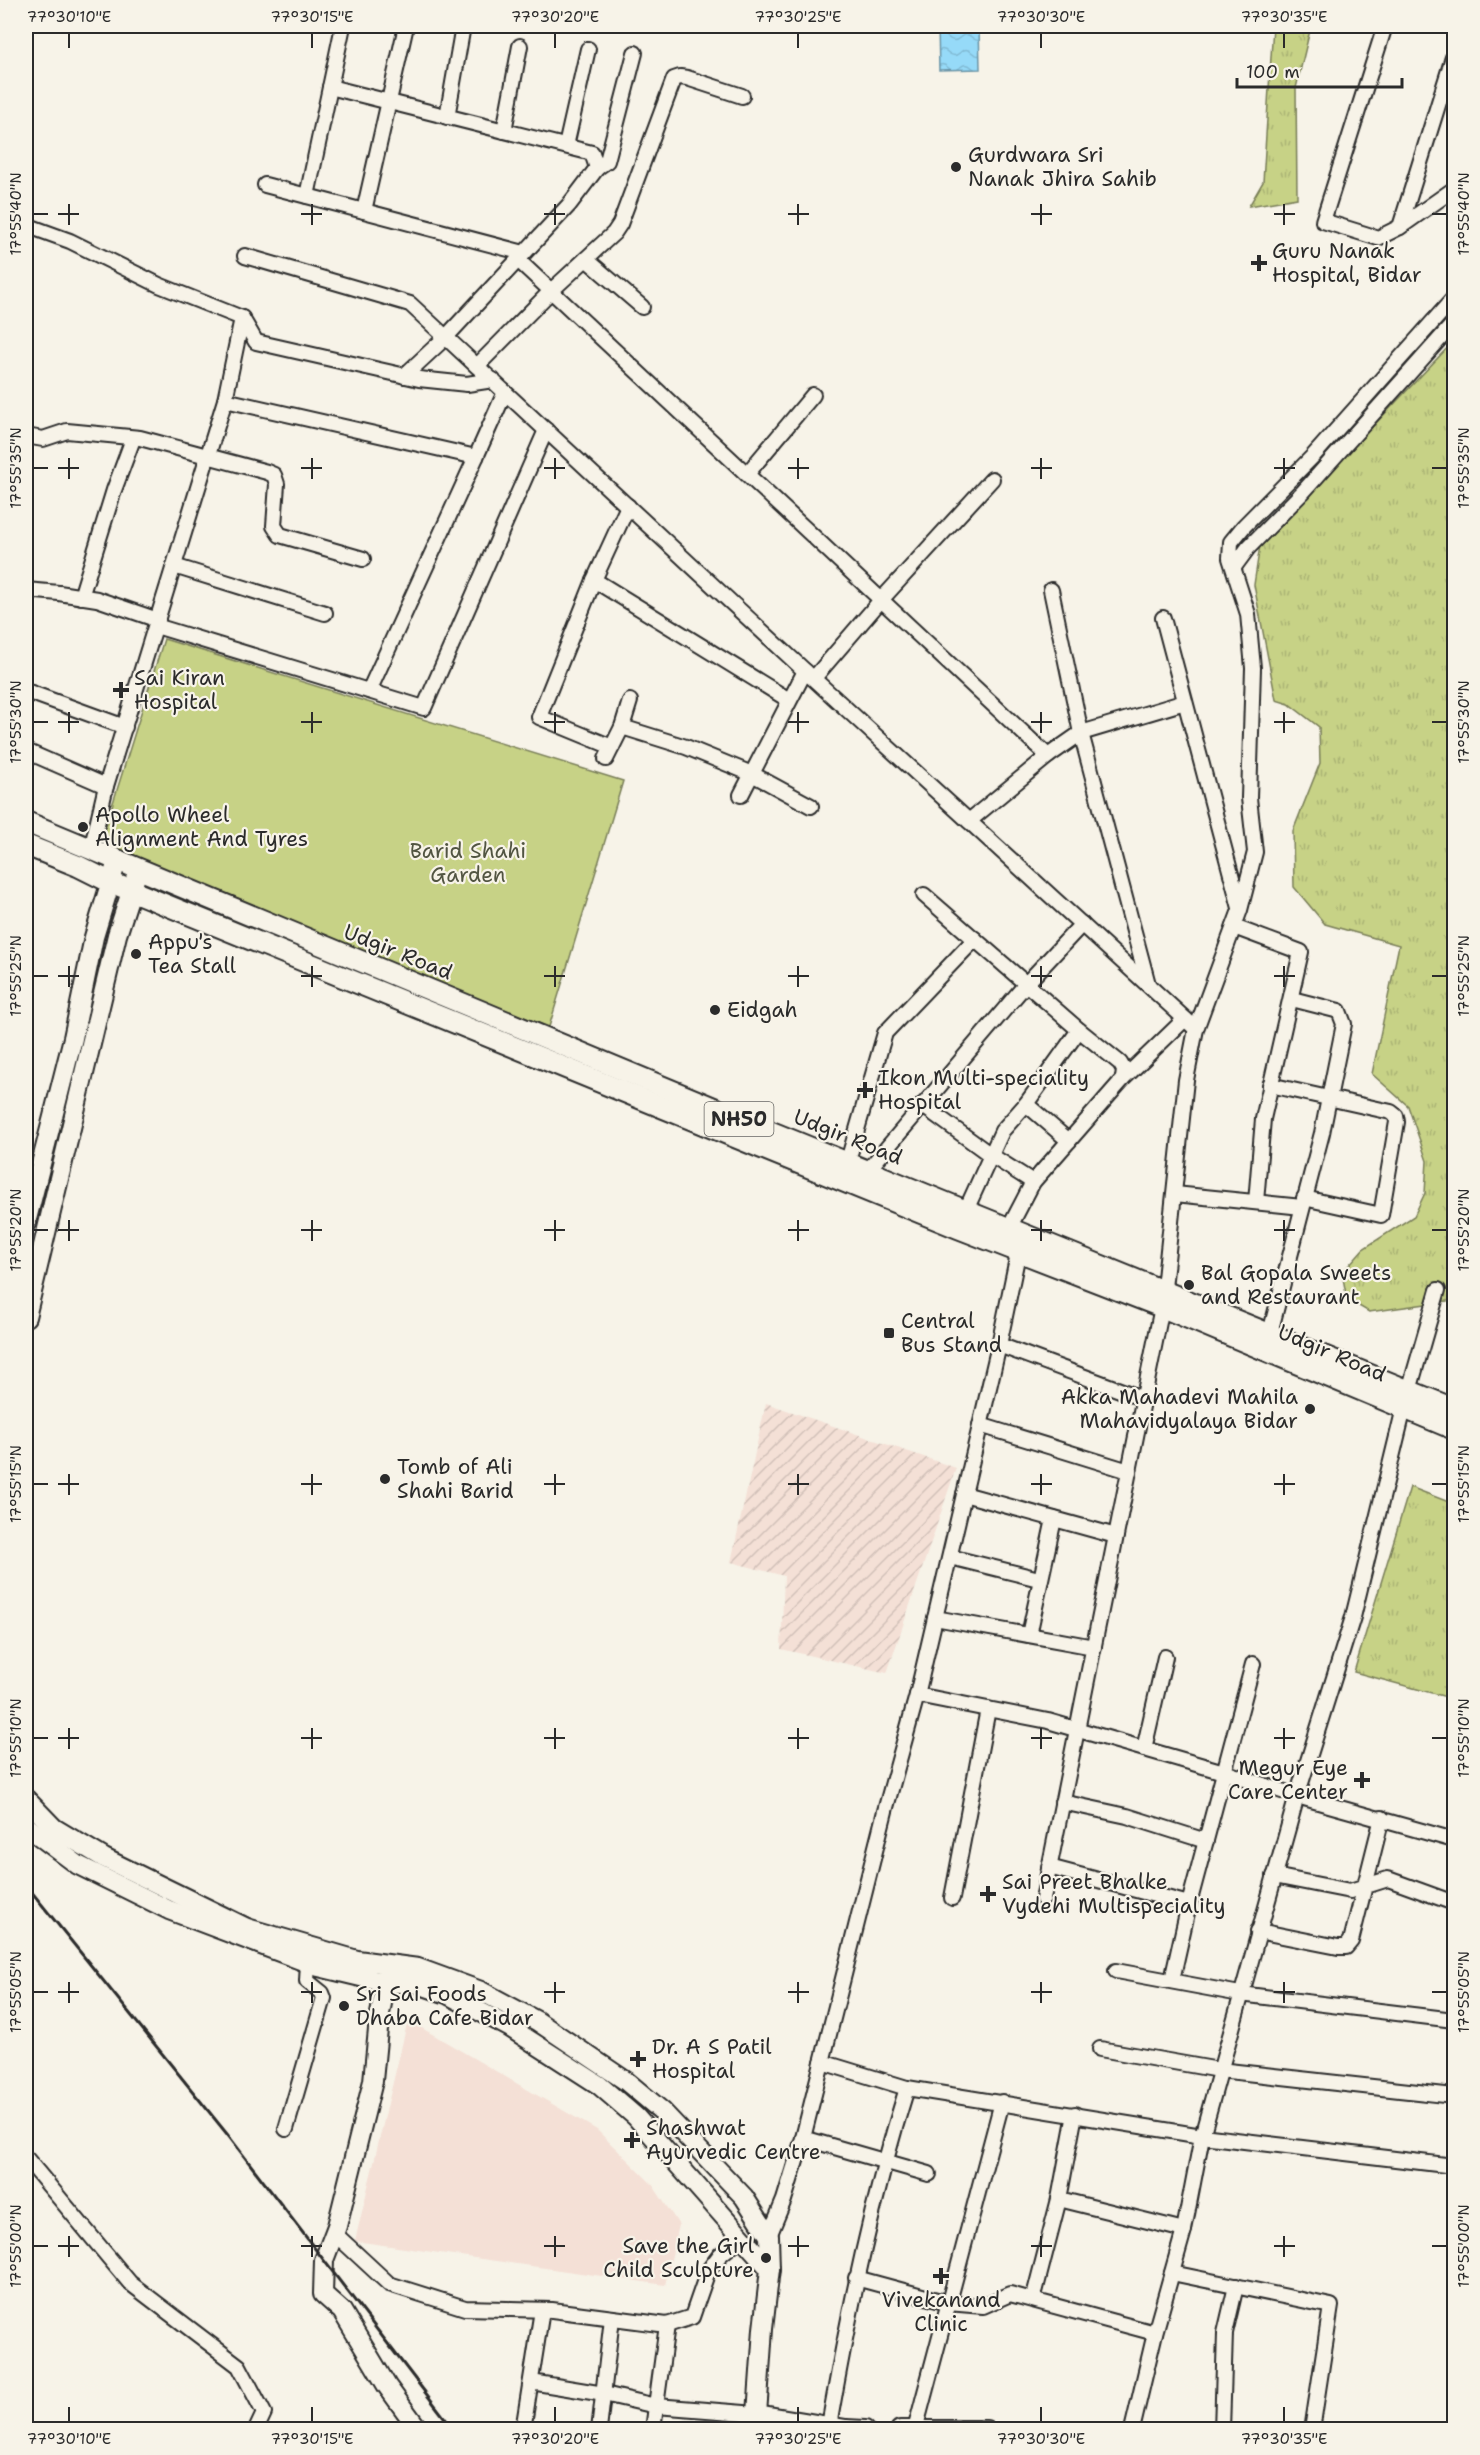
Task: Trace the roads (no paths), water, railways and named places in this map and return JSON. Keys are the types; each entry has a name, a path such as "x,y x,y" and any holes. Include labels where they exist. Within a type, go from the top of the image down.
{"highway":[{"name":"Udgir Road","path":"26,822 853,1175 966,1210 1013,1239"},
{"name":"Udgir Road","path":"29,848 1162,1298 1406,1399 1455,1409"},
{"name":"Udgir Road","path":"1162,1298 1270,1333 1406,1399 1455,1430"}],"main road":[{"path":"26,1223 117,861"},
{"path":"26,1317 45,1231 130,890 138,870"},
{"path":"26,1799 54,1828 104,1858 247,1928 357,1960 418,1968 481,1992 537,2021 626,2081 663,2112 744,2197 769,2236 770,2269 763,2329 757,2422 865,2430"},
{"path":"26,1826 78,1866 169,1910 308,1963 386,1983 415,1983 447,1994 509,2027 599,2085 636,2117 770,2269"},
{"path":"390,1964 379,2019 373,2082 334,2233 324,2260 323,2294 342,2311 387,2386 418,2430"},
{"path":"910,2429 987,2430"}],"street":[{"path":"307,196 343,26"},
{"path":"364,211 406,26"},
{"path":"447,117 463,26"},
{"path":"1385,26 1323,221 1378,238 1400,227 1455,189"},
{"path":"504,131 520,46"},
{"path":"566,146 588,49"},
{"path":"404,376 446,337 574,198 597,168 607,161 635,53"},
{"path":"1400,227 1455,54"},
{"path":"477,366 551,291 614,233 626,212 674,79 687,78 742,96"},
{"path":"330,87 592,153 597,168"},
{"path":"265,185 521,256 551,291 1048,756"},
{"path":"26,225 70,241 159,285 242,318 256,342 404,376 467,384 493,380"},
{"path":"245,256 410,304 809,675 1196,1029"},
{"path":"586,259 642,307"},
{"path":"1043,1899 1144,1399 1162,1298 1186,1080 1196,1029 1240,910 1255,852 1250,798 1253,668 1248,614 1230,558 1231,542 1314,455 1455,298"},
{"path":"91,850 106,786 225,400 242,318"},
{"path":"1234,567 1248,548 1303,492 1455,323"},
{"path":"369,691 505,392"},
{"path":"747,474 813,395"},
{"path":"225,400 476,457"},
{"path":"26,590 97,600 157,623 424,708 546,430"},
{"path":"26,436 43,439 67,431 140,438 274,475 277,484 274,526 280,535 363,560"},
{"path":"81,597 114,490 133,439"},
{"path":"741,795 789,700 809,675 992,479"},
{"path":"628,506 594,580 539,717 609,753 622,727 630,701"},
{"path":"174,566 325,613"},
{"path":"594,580 789,700"},
{"path":"1051,590 1081,733 1148,985"},
{"path":"1163,618 1240,910"},
{"path":"26,691 125,727"},
{"path":"969,821 1048,756 1081,733 1185,702"},
{"path":"622,727 686,747 752,774 811,806"},
{"path":"26,751 106,786"},
{"path":"924,895 1120,1063 1124,1070 1123,1079"},
{"path":"853,1175 922,1105 1026,984 1082,924"},
{"path":"1234,927 1301,952 1263,1119 1256,1202"},
{"path":"853,1175 885,1033 975,939"},
{"path":"1270,1333 1322,1133 1344,1024 1339,1011 1292,999"},
{"path":"769,2236 784,2200 803,2138 885,1811 917,1695 999,1345 1013,1239 1033,1182 1123,1079 1185,1019"},
{"path":"966,1210 1002,1131 1026,1104 1079,1030"},
{"path":"1175,1194 1256,1202 1303,1202 1381,1215 1397,1122 1396,1116 1391,1112 1270,1085"},
{"path":"1026,1104 1069,1141"},
{"path":"922,1105 992,1156 1033,1182"},
{"path":"1132,2430 1155,2333 1184,2230 1202,2136 1219,2070 1297,1796 1353,1617 1406,1399 1438,1290"},
{"path":"999,1345 1144,1399"},
{"path":"980,1425 1129,1471"},
{"path":"964,1494 1116,1536"},
{"path":"1029,1635 1039,1579 1054,1519"},
{"path":"950,1557 1039,1579"},
{"path":"935,1618 1094,1647"},
{"path":"1144,1749 1165,1657"},
{"path":"1172,1980 1189,1904 1253,1664"},
{"path":"917,1695 1048,1721 1224,1772 1297,1796 1455,1840"},
{"path":"952,1898 988,1709"},
{"path":"1062,1802 1127,1816 1206,1841"},
{"path":"1258,1931 1346,1947 1351,1941 1382,1818"},
{"path":"1049,1868 1189,1904"},
{"path":"1274,1876 1350,1891 1388,1879 1455,1903"},
{"path":"286,2129 324,1998 322,1993 307,1980 308,1963"},
{"path":"1116,1971 1240,1994 1455,2020"},
{"path":"1100,2049 1219,2070 1455,2096"},
{"path":"822,2062 907,2088 1202,2136 1455,2166"},
{"path":"841,2428 856,2278 884,2161 907,2088"},
{"path":"910,2429 948,2303 1002,2102"},
{"path":"1033,2300 1059,2199 1076,2114"},
{"path":"803,2138 929,2174"},
{"path":"26,2158 130,2283 239,2366 264,2412 256,2430"},
{"path":"1059,2199 1184,2230"},
{"path":"334,2233 382,2280 465,2308 542,2310 667,2325 680,2323 692,2317 708,2271 720,2255 742,2237"},
{"path":"1172,2273 1330,2306 1312,2430"},
{"path":"856,2278 948,2303 983,2306 1010,2294 1155,2333"},
{"path":"1222,2430 1225,2333 1236,2286"},
{"path":"523,2430 542,2310"},
{"path":"599,2430 612,2318"},
{"path":"653,2430 667,2325"},
{"path":"531,2382 604,2394 656,2406 757,2422"}],"water":[{"path":"938,26 979,26 980,69 939,70"}],"railway":[{"path":"26,1885 227,2134 454,2430"}],"place":[{"name":"Gurdwara Sri Nanak Jhira Sahib","path":"956,167"},
{"name":"Guru Nanak Hospital, Bidar","path":"1259,263"},
{"name":"Sai Kiran Hospital","path":"121,690"},
{"name":"Apollo Wheel Alignment And Tyres","path":"83,827"},
{"name":"Appu's Tea Stall","path":"136,954"},
{"name":"Eidgah","path":"715,1010"},
{"name":"Ikon Multi-speciality Hospital","path":"865,1090"},
{"name":"Bal Gopala Sweets and Restaurant","path":"1189,1285"},
{"name":"Central Bus Stand","path":"889,1333"},
{"name":"Akka Mahadevi Mahila Mahavidyalaya Bidar","path":"1310,1409"},
{"name":"Tomb of Ali Shahi Barid","path":"385,1479"},
{"name":"Megur Eye Care Center","path":"1362,1780"},
{"name":"Sai Preet Bhalke Vydehi Multispeciality","path":"988,1894"},
{"name":"Sri Sai Foods Dhaba Cafe Bidar","path":"344,2006"},
{"name":"Dr. A S Patil Hospital","path":"638,2059"},
{"name":"Shashwat Ayurvedic Centre","path":"632,2140"},
{"name":"Save the Girl Child Sculpture","path":"766,2258"},
{"name":"Vivekanand Clinic","path":"941,2276"}],"park label":[{"name":"Barid Shahi Garden","path":"468,863"}]}
